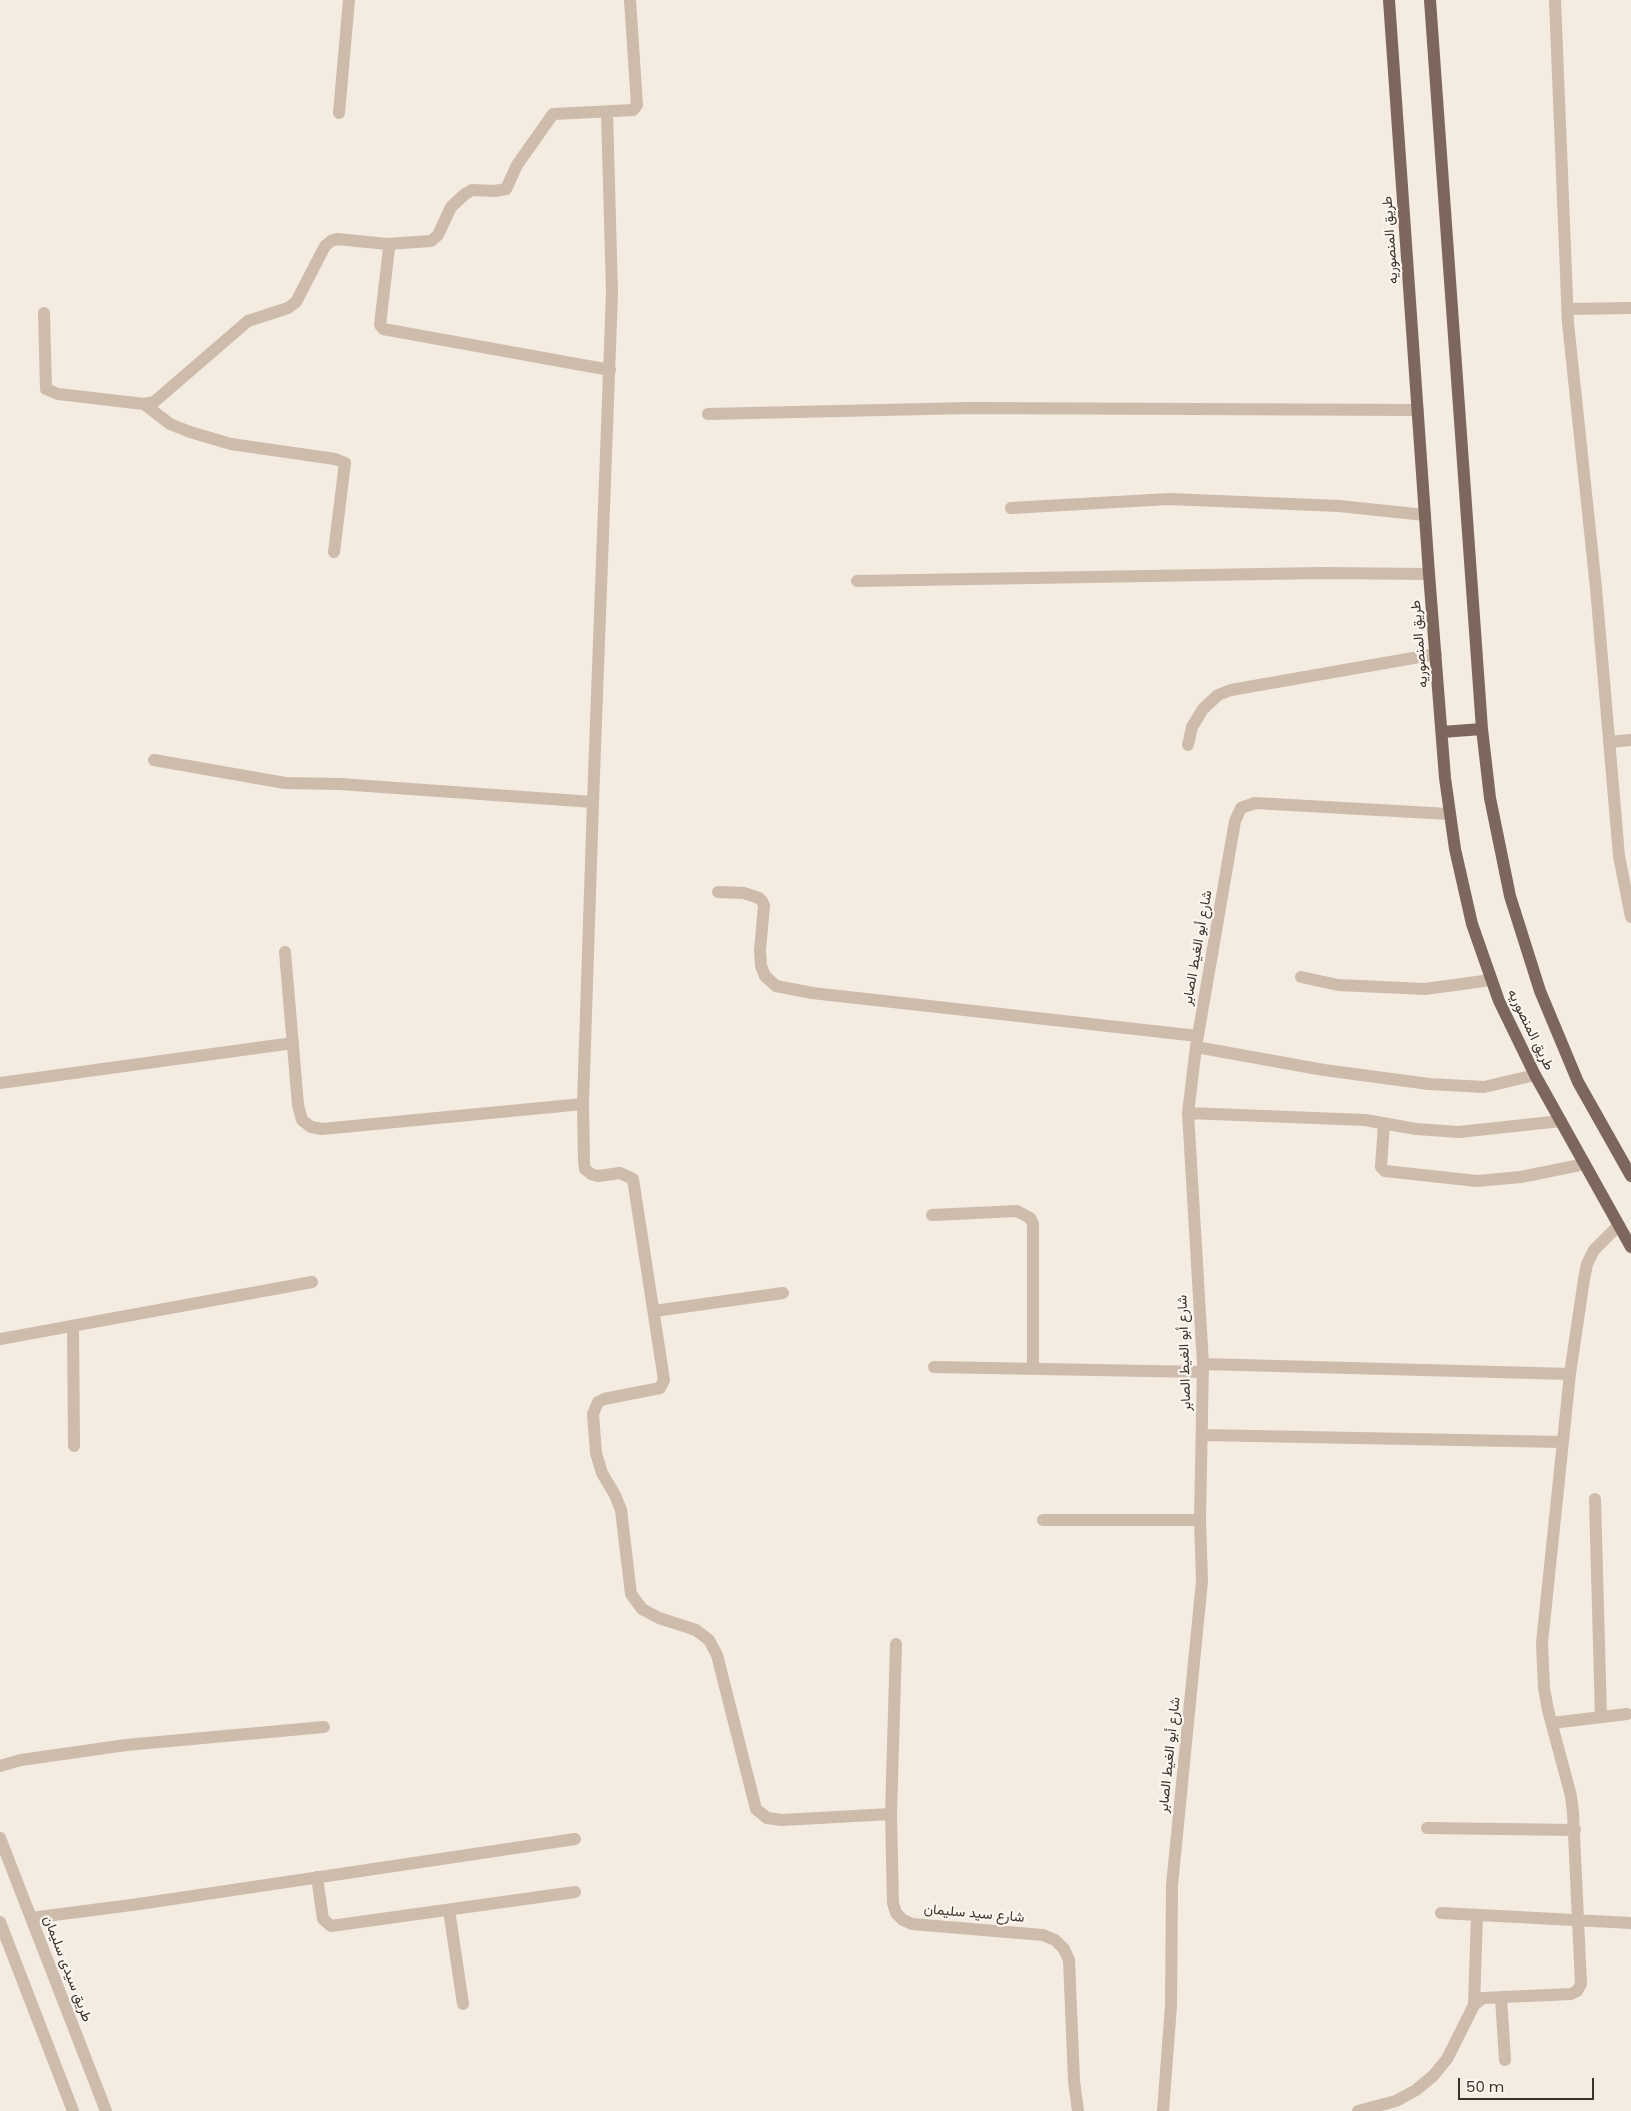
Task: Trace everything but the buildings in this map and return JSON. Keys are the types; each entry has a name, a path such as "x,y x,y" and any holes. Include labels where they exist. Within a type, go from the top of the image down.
{"main road":[{"name":"طريق المنصوريه","path":"1389,0 1429,574 1442,732 1449,814 1462,884 1472,924 1491,980 1516,1038 1631,1247"},
{"name":"طريق المنصوريه","path":"1430,0 1482,729 1490,798 1499,847 1524,944 1550,1019 1578,1082 1627,1157 1631,1176"},
{"path":"1442,732 1482,729"}],"street":[{"path":"339,113 349,0"},
{"path":"44,313 46,389 58,394 144,404 154,402 248,321 288,308 296,302 325,246 331,241 337,239 388,244 431,241 438,235 451,207 465,194 472,190 495,191 506,188 517,165 553,114 630,112 637,105 630,0"},
{"path":"1555,0 1567,309 1619,856 1631,917"},
{"path":"607,112 612,238 610,370 592,802 583,1104 585,1169 591,1174 598,1176 627,1174 635,1186 664,1380 663,1385 655,1390 604,1399 594,1408 598,1463 621,1510 631,1594 642,1609 659,1618 696,1630 709,1640 717,1655 756,1809 767,1818 782,1820 891,1814"},
{"path":"388,244 380,325 383,329 610,370"},
{"path":"1567,309 1631,308"},
{"path":"144,404 170,424 190,432 231,444 335,459 345,463 334,552"},
{"path":"708,414 969,408 1418,410"},
{"path":"1011,508 1169,499 1339,506 1425,515"},
{"path":"857,581 1311,573 1429,574"},
{"path":"1188,745 1192,727 1203,709 1218,695 1231,690 1436,654"},
{"path":"1609,742 1631,740"},
{"path":"154,760 285,783 340,784 592,802"},
{"name":"شارع أبو الغيط الصابر","path":"1163,2111 1171,2006 1172,1885 1201,1602 1200,1520 1203,1368 1188,1113 1197,1042 1235,821 1241,808 1254,803 1449,814"},
{"path":"718,892 744,893 759,898 762,901 764,906 760,950 761,966 765,976 776,986 812,993 1197,1042 1324,1070 1429,1084 1484,1087 1535,1075"},
{"path":"285,952 298,1105 302,1120 311,1127 322,1129 583,1104"},
{"path":"1301,977 1338,985 1425,989 1491,980"},
{"path":"0,1083 293,1043"},
{"path":"1188,1113 1365,1120 1416,1129 1459,1132 1560,1121"},
{"path":"1384,1123 1381,1167 1385,1171 1477,1180 1521,1176 1585,1164"},
{"path":"932,1215 1017,1212 1030,1218 1033,1224 1033,1369"},
{"path":"1474,2005 1483,1998 1571,1994 1577,1991 1581,1984 1571,1796 1544,1688 1542,1643 1570,1374 1587,1264 1594,1250 1619,1225"},
{"path":"0,1339 312,1282"},
{"path":"654,1311 782,1293"},
{"path":"73,1326 74,1446"},
{"path":"934,1367 1033,1369 1203,1368 1570,1374"},
{"path":"1202,1435 1563,1442"},
{"path":"1595,1498 1601,1717"},
{"path":"1043,1520 1200,1520"},
{"name":"شارع سيد سليمان","path":"896,1644 891,1814 893,1903 896,1913 903,1920 912,1924 1043,1935 1055,1940 1064,1949 1069,1960 1074,2081 1078,2111"},
{"path":"1552,1723 1627,1714"},
{"path":"0,1766 21,1760 126,1745 324,1727"},
{"path":"1427,1828 1574,1830"},
{"name":"طريق سيدى سليمان","path":"0,1838 106,2111"},
{"path":"31,1918 574,1839"},
{"path":"317,1877 324,1919 328,1925 574,1892"},
{"path":"449,1910 463,2004"},
{"path":"1441,1913 1631,1922"},
{"path":"1358,2111 1396,2100 1416,2090 1433,2076 1447,2059 1474,2005 1477,1915"},
{"path":"0,1922 74,2111"},
{"path":"1501,1996 1505,2060"}]}
